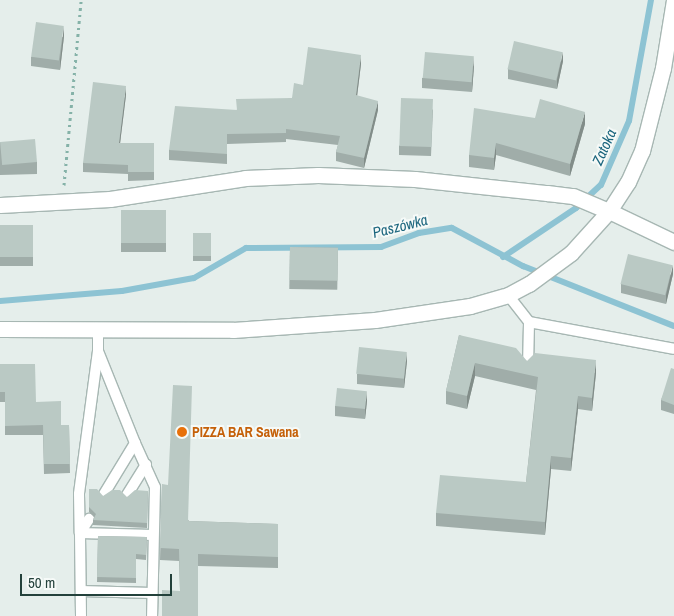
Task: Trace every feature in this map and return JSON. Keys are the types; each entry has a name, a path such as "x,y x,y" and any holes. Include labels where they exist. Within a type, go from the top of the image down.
{"main road":[{"path":"0,329 233,330 375,320 470,306 508,295 529,284 551,268 589,235 609,211 628,182 642,151 663,68 674,0"},
{"path":"0,205 62,200 110,199 237,179 318,175 415,179 573,196 674,242"}],"lane":[{"path":"508,295 529,322 528,367"},
{"path":"529,322 674,349"},
{"path":"81,616 79,494 98,351 98,329"},
{"path":"98,351 135,443 146,465 153,491 152,616"},
{"path":"104,494 135,443"},
{"path":"127,495 146,465"},
{"path":"80,533 89,519"},
{"path":"80,533 106,529 130,530 153,535"},
{"path":"80,591 152,593"}],"path":[{"path":"62,200 81,0"}],"building":[{"path":"36,22 64,26 59,61 31,57"},
{"path":"514,41 563,52 556,81 507,69"},
{"path":"308,47 361,55 356,95 378,101 364,158 336,152 340,136 286,129 286,133 227,134 227,154 169,150 175,106 237,110 236,99 292,98 294,83 303,85"},
{"path":"425,52 474,56 472,82 423,78"},
{"path":"93,82 126,86 119,143 154,143 154,172 128,172 128,165 83,163"},
{"path":"401,98 433,99 431,147 399,146"},
{"path":"540,99 585,112 570,164 496,143 494,158 469,155 474,108 535,118"},
{"path":"35,139 37,162 2,165 0,142"},
{"path":"121,210 166,210 166,243 121,243"},
{"path":"0,225 33,225 33,257 0,257"},
{"path":"193,233 211,233 211,256 193,256"},
{"path":"290,247 338,248 337,281 289,280"},
{"path":"628,254 673,265 665,295 621,284"},
{"path":"459,335 516,348 527,361 535,353 596,360 592,398 578,396 571,458 551,456 545,522 436,513 440,475 526,482 538,377 475,363 467,396 446,391"},
{"path":"359,347 407,352 404,379 356,374"},
{"path":"0,364 35,364 36,402 61,401 61,425 69,425 70,464 44,464 43,425 5,426 5,392 0,392"},
{"path":"671,368 674,369 674,405 661,400"},
{"path":"173,385 192,386 188,521 278,524 278,557 198,554 198,616 162,616 162,590 180,591 179,549 160,548 162,484 168,485"},
{"path":"337,388 367,391 365,409 335,406"},
{"path":"89,489 97,489 103,496 112,490 120,490 127,497 135,490 148,491 147,523 93,520 96,514 89,507"},
{"path":"98,536 147,537 146,555 136,554 136,578 97,577"}],"waterway":[{"name":"Zatoka","path":"503,257 576,208 601,185 629,121 651,0"},
{"name":"Paszówka","path":"0,301 122,291 194,278 246,248 381,247 419,233 452,228 523,266 674,326"}],"place":[{"name":"PIZZA BAR Sawana","path":"182,432"}]}
